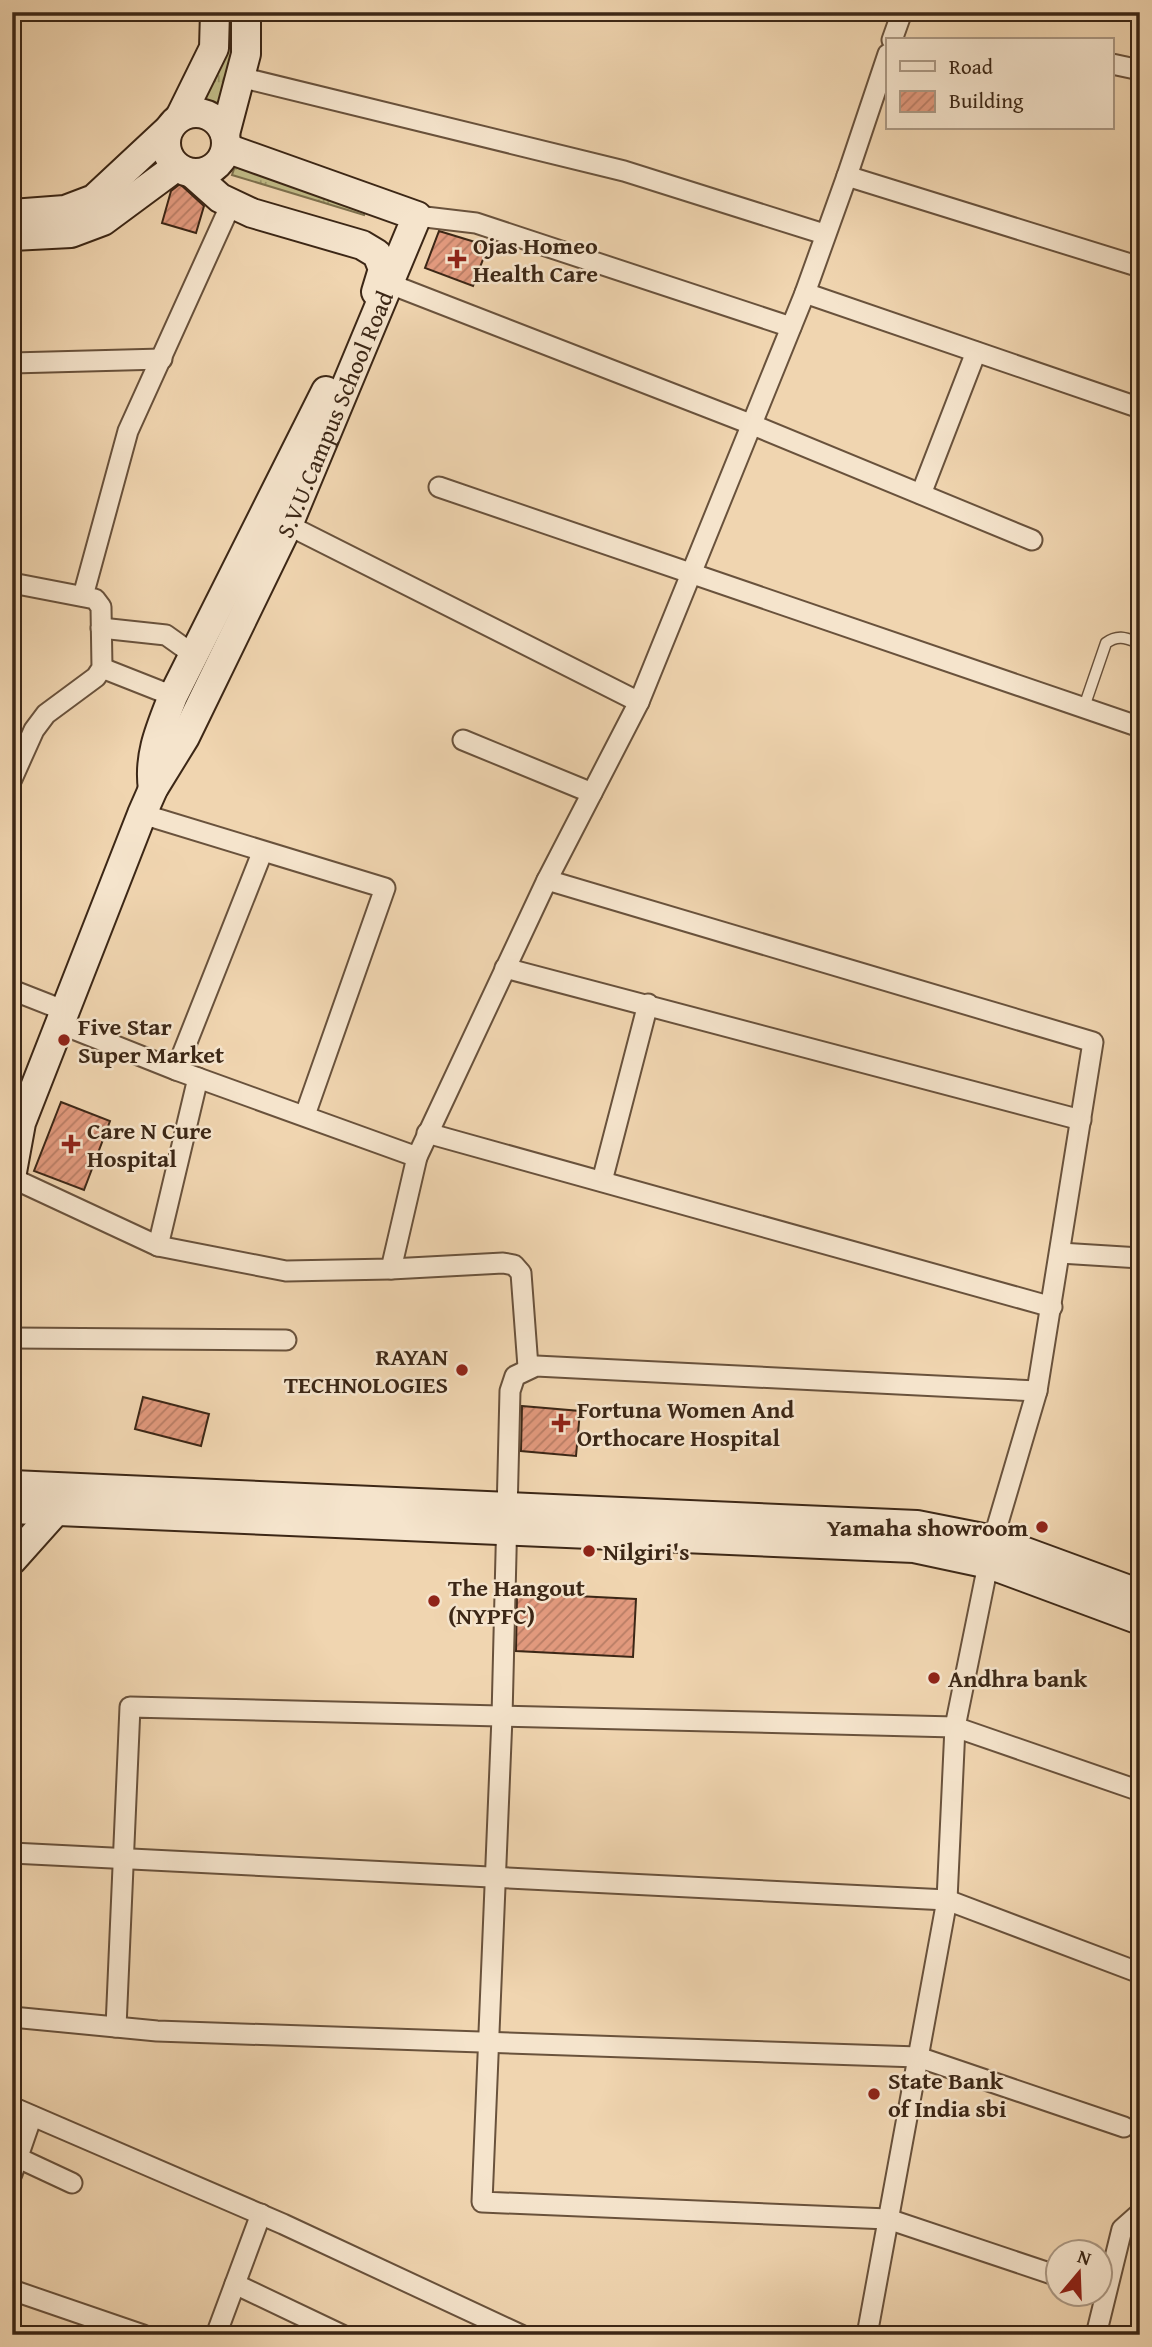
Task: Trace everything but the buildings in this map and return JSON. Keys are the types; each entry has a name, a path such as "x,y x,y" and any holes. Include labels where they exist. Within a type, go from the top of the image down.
{"street":[{"path":"184,170 166,150 174,123 214,48 215,12"},
{"path":"12,236 71,233 103,221 184,170 211,170 223,156 246,54 246,12"},
{"path":"893,38 902,12"},
{"path":"391,1269 417,1157 547,880 639,702 805,293 886,63"},
{"path":"1114,64 1140,70"},
{"path":"240,77 624,170 824,234"},
{"path":"12,214 65,210 94,199 174,123 198,113 215,119 225,141 417,216 476,223 790,327"},
{"name":"S.V.U.Campus School Road","path":"147,802 156,740 173,696 378,288 383,269 377,254 362,245 231,205 184,170"},
{"path":"847,176 1140,267"},
{"path":"83,596 128,431 231,205"},
{"name":"S.V.U.Campus School Road","path":"12,1172 17,1121 147,802 185,737 288,525 417,216"},
{"path":"390,284 753,425 1032,540"},
{"path":"805,293 1140,408"},
{"path":"921,494 976,352"},
{"path":"12,363 162,359"},
{"path":"439,487 1140,727"},
{"path":"288,525 639,702"},
{"path":"12,583 83,596 99,602 102,628 102,668 96,677 46,714 34,730 12,779"},
{"path":"102,628 166,635 194,654"},
{"path":"102,668 173,696"},
{"path":"463,740 592,793"},
{"path":"147,802 262,853 385,888 305,1115"},
{"path":"176,1070 262,853"},
{"path":"547,880 1093,1042 1037,1391 991,1552 955,1727 947,1900 867,2335"},
{"path":"505,968 1081,1120"},
{"path":"12,990 61,1017 176,1070 417,1157"},
{"path":"602,1181 648,1004"},
{"path":"158,1246 198,1078"},
{"path":"427,1133 1052,1307"},
{"path":"12,1178 158,1246 286,1271 503,1263 514,1265 521,1273 528,1367"},
{"path":"1060,1253 1140,1258"},
{"path":"12,1338 286,1340"},
{"path":"1037,1391 528,1367 515,1376 510,1391 502,1717 482,2202 888,2219 1044,2271"},
{"path":"12,1485 991,1552 1140,1594"},
{"path":"12,1509 54,1513 506,1518"},
{"path":"12,1560 54,1513"},
{"path":"991,1552 1140,1620"},
{"path":"117,2027 130,1707 955,1727 1140,1791"},
{"path":"12,1853 947,1900 1140,1972"},
{"path":"12,2017 117,2027 918,2056 1124,2127"},
{"path":"12,2107 261,2214 521,2335"},
{"path":"32,2116 14,2163 72,2183"},
{"path":"1114,2256 1122,2229 1136,2213 1140,2213"},
{"path":"216,2335 261,2214"},
{"path":"235,2284 342,2335"},
{"path":"12,2290 143,2335"},
{"path":"1096,2335 1101,2308"}],"lane":[{"path":"1084,707 1106,643 1113,638 1123,637 1140,643"}],"green space":[{"path":"229,38 236,41 222,110 204,103"},
{"path":"236,163 367,202 364,215 232,175"}],"place":[{"name":"Ojas Homeo Health Care","path":"457,259"},
{"name":"Five Star Super Market","path":"64,1040"},
{"name":"Care N Cure Hospital","path":"71,1144"},
{"name":"RAYAN TECHNOLOGIES","path":"462,1370"},
{"name":"Fortuna Women And Orthocare Hospital","path":"561,1423"},
{"name":"Yamaha showroom","path":"1042,1527"},
{"name":"Nilgiri's","path":"589,1551"},
{"name":"The Hangout (NYPFC)","path":"434,1601"},
{"name":"Andhra bank","path":"934,1678"},
{"name":"State Bank of India sbi","path":"874,2094"}]}
